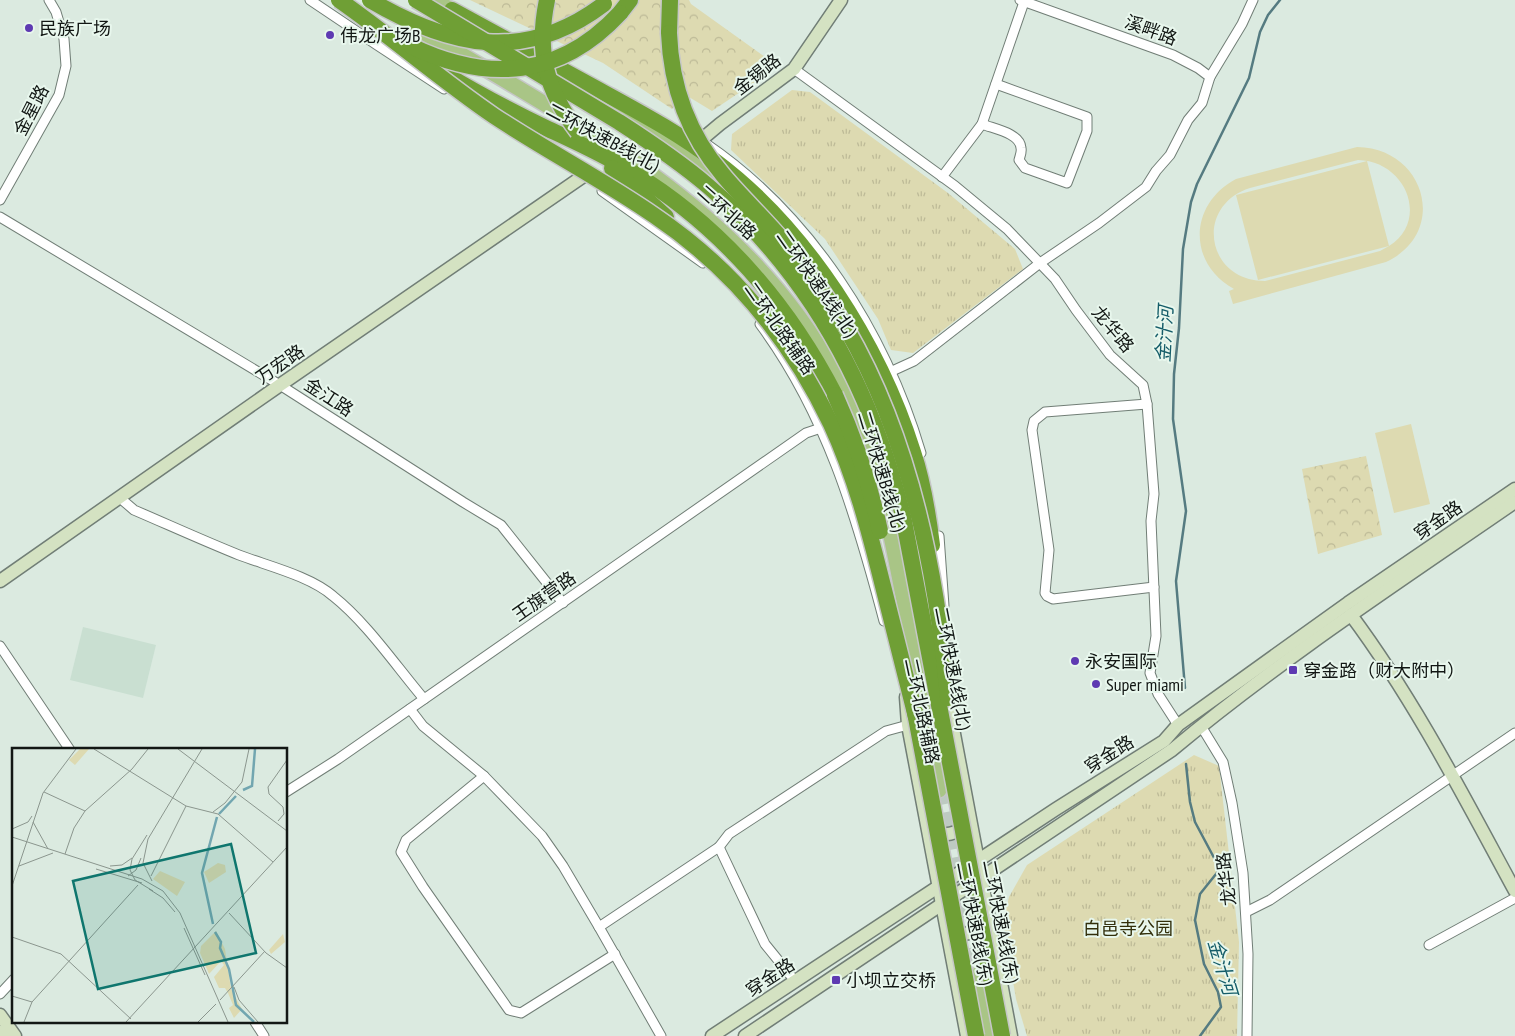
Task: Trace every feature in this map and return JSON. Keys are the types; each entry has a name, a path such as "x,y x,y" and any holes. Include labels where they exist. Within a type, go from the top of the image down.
{"highway":[{"name":"二环快速B线(北)","path":"333,0 406,49 468,87 504,107 600,154 643,179 708,229 744,264 776,300 798,331 828,380 844,414 860,457 881,535 930,818"},
{"path":"339,0 398,39 438,58 467,66 508,70 546,62 578,48 607,26 630,0"},
{"path":"370,0 400,17 434,32 467,40 493,42 523,40 557,31 582,19 609,0"},
{"name":"二环快速A线(北)","path":"416,0 619,122 680,164 709,187 749,224 786,268 814,306 842,352 860,387 893,477 911,550 965,813"},
{"path":"547,0 543,35 544,65 560,106 578,132 601,158 709,257 754,305 784,343 817,397 852,473 866,519 912,721"},
{"path":"670,0 669,33 672,69 680,102 693,131 723,175 785,243 814,281 845,328 877,390 895,435 913,492 939,622"},
{"path":"354,10 486,110 646,209 709,257"},
{"path":"452,10 621,102 679,136 724,167 753,193 793,236 831,287 864,340 894,401 911,444 922,485 930,529 939,622 965,813"},
{"name":"二环快速A线(东)","path":"965,813 1002,1036"},
{"name":"二环快速B线(东)","path":"930,818 976,1036"}],"main road":[{"name":"二环北路","path":"370,0 552,109 630,159 703,213 764,273 800,318 816,343 839,383 860,427 884,506 913,634"},
{"name":"二环北路","path":"434,0 590,93 666,142 692,162 721,188 767,240 797,284 848,382 866,425 878,461 892,512 943,790"},
{"path":"986,1036 977,973 992,1036"}],"street":[{"name":"金星路","path":"0,200 59,95 66,66 64,39 56,12 49,0"},
{"name":"二环北路辅路","path":"310,0 582,177 686,250 731,289 758,322 783,358 821,428 839,470 912,721"},
{"name":"金锡路","path":"701,140 794,69 841,0"},
{"path":"890,372 914,361 1040,263 1099,223 1146,187 1156,171 1170,156 1188,120 1202,103 1210,77 1242,24 1253,0"},
{"path":"942,177 982,124 1022,1"},
{"name":"溪畔路","path":"1022,1 1173,55 1198,68 1210,77"},
{"name":"二环北路辅路","path":"452,10 605,85 656,112 701,140 756,183 786,213 808,237 851,298 890,372 917,437 931,490 936,514 941,560 945,662 951,718 965,813 978,860 1011,1036"},
{"name":"龙华路","path":"794,69 942,177 1007,229 1055,279 1110,355 1143,385 1147,404 1154,494 1152,521 1156,636 1150,673 1158,694 1178,725"},
{"path":"982,124 1012,136 1019,141 1022,149 1020,163 1025,168 1067,183 1087,131 1087,117 996,84"},
{"name":"万宏路","path":"0,581 582,177"},
{"name":"金江路","path":"0,217 280,385 501,525 563,603"},
{"path":"1147,404 1045,412 1034,421 1032,430 1049,550 1045,593 1047,596 1053,599 1154,587"},
{"name":"王旗营路","path":"288,791 410,709 806,433 821,428"},
{"name":"穿金路","path":"712,1036 978,860 1164,740 1178,725 1348,603 1515,489"},
{"path":"120,498 134,510 239,555 299,578 333,595 372,636 424,699"},
{"name":"穿金路","path":"745,1036 1172,750 1228,704 1351,615 1515,502"},
{"path":"1351,615 1376,648 1453,776 1515,891"},
{"path":"599,926 719,848 729,834 886,731 912,721 906,696 913,634"},
{"path":"913,634 942,689 951,718"},
{"path":"0,646 69,748"},
{"path":"410,709 423,726 484,776 542,836 563,866 599,926 661,1036"},
{"name":"龙华路","path":"1201,726 1223,762 1232,803 1243,873 1248,954 1247,1036"},
{"path":"1246,912 1270,900 1515,732"},
{"path":"484,776 406,840 401,852 508,1010 521,1013 615,954"},
{"path":"930,818 933,831 940,834 949,834 964,827 968,820 965,813"},
{"path":"930,818 942,905 967,1036"},
{"path":"719,848 765,944 795,981"},
{"path":"1429,945 1515,898"},
{"path":"952,956 952,946 956,939 963,934 972,932 988,937 995,949"},
{"path":"0,994 12,981"},
{"path":"0,1015 15,1036"},
{"path":"256,1024 264,1036"},
{"path":"0,1032 3,1036"}],"shaded area":[{"path":"83,627 156,645 143,698 70,680"}],"green space":[{"path":"470,0 689,0 691,4 775,64 761,78 712,111 684,94 672,109 603,63"},
{"path":"792,90 810,92 948,193 1015,249 1023,269 913,353 891,350 878,319 825,239 731,150 732,134"},
{"path":"1357,147 1381,151 1400,161 1413,176 1421,194 1423,213 1418,232 1406,249 1386,262 1233,304 1229,291 1234,289 1219,278 1208,264 1202,249 1200,234 1202,218 1209,203 1220,190 1236,179","holes":["1358,160 1375,163 1389,170 1400,181 1407,194 1410,208 1408,222 1401,235 1389,246 1380,251 1265,281 1245,278 1230,269 1220,256 1214,241 1215,225 1220,210 1232,197 1250,188"]},
{"path":"1366,161 1389,246 1258,280 1236,195"},
{"path":"1411,424 1430,504 1394,513 1375,433"},
{"path":"1366,456 1382,535 1318,554 1302,469"},
{"name":"白邑寺公园","path":"1194,755 1219,766 1239,942 1237,1036 1027,1036 1016,999 1003,922 1009,897 1027,865"}],"waterway":[{"name":"金汁河","path":"1185,688 1176,581 1186,511 1173,419 1174,374 1179,328 1183,249 1191,202 1197,184 1249,78 1260,32 1268,15 1280,0"},
{"name":"金汁河","path":"1186,764 1190,802 1195,822 1220,869 1200,894 1195,920 1204,964 1218,992 1221,1007 1200,1036"}],"tunnel":[{"path":"939,790 974,974"}],"place":[{"name":"民族广场","path":"29,28"},
{"name":"伟龙广场B","path":"330,35"},
{"name":"永安国际","path":"1075,661"},
{"name":"穿金路（财大附中）","path":"1293,670"},
{"name":"Super miami","path":"1096,684"},
{"name":"小坝立交桥","path":"836,980"}]}
